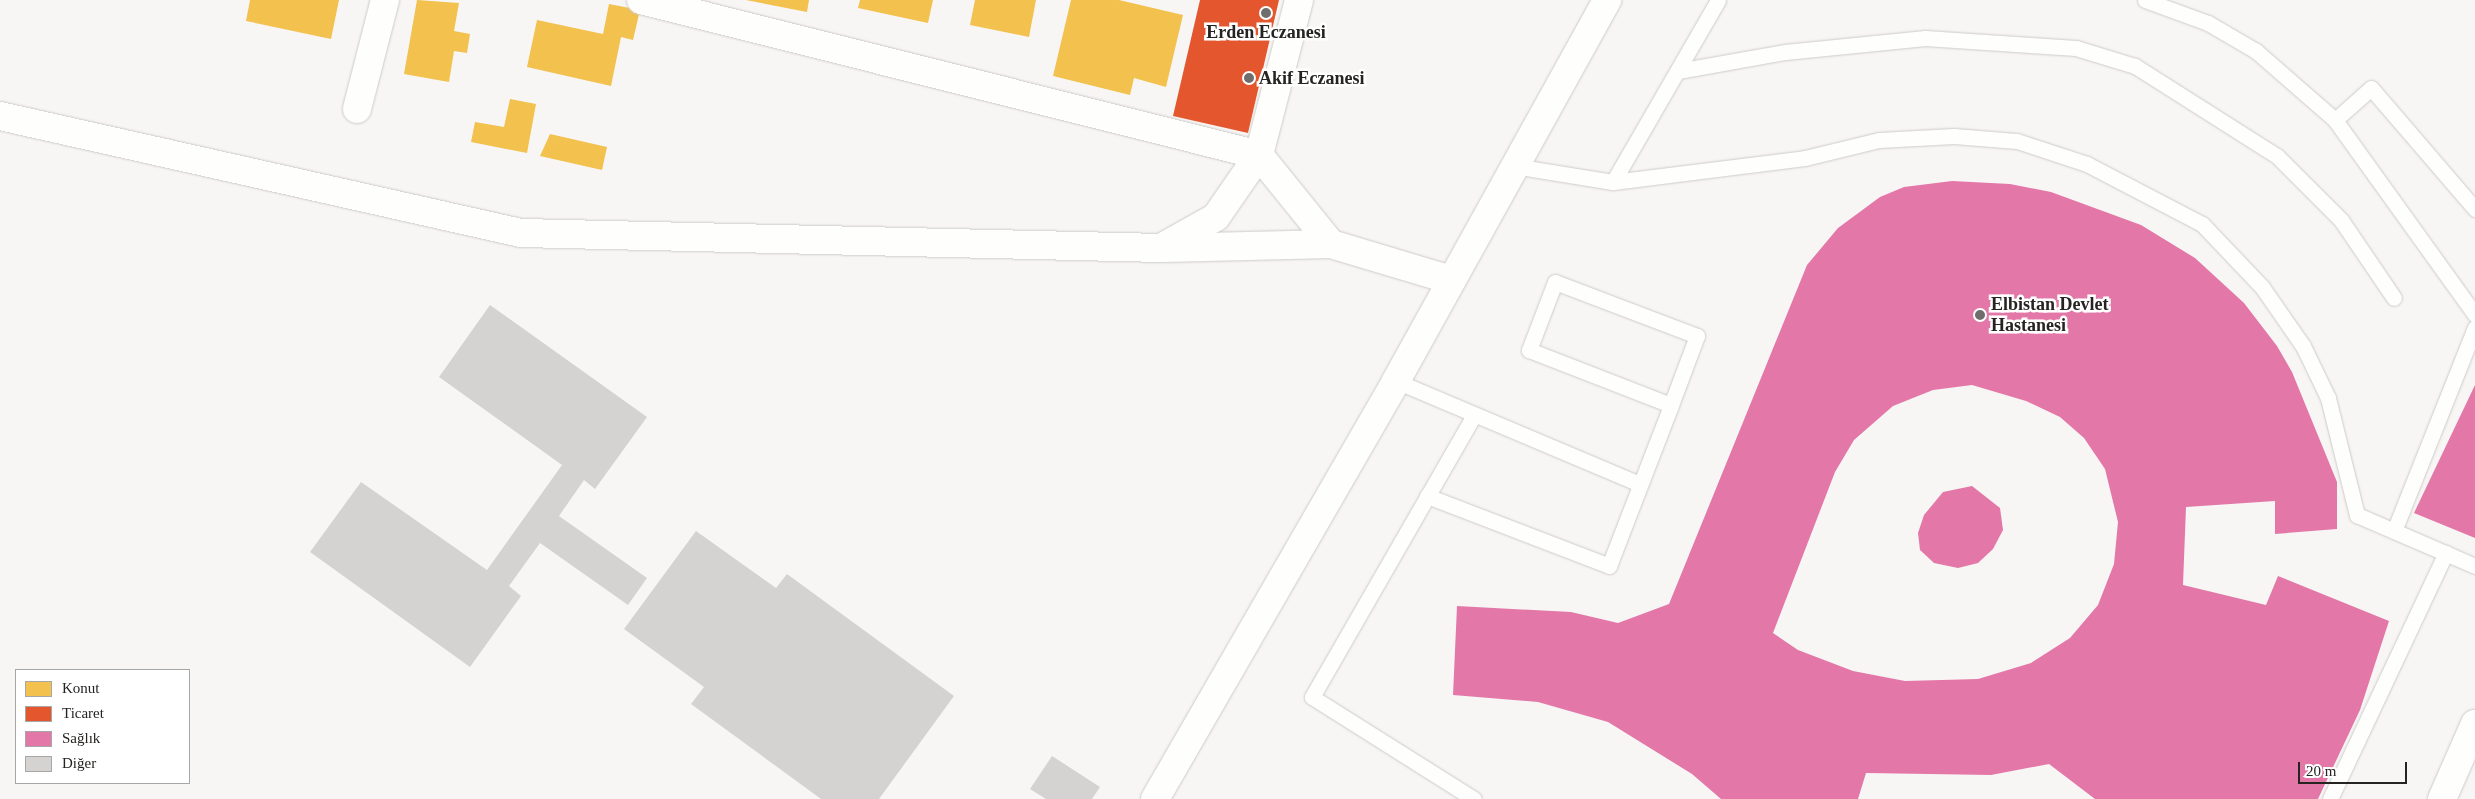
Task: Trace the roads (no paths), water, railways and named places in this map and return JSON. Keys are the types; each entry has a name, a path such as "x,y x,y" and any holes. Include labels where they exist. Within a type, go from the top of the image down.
{"street":[{"path":"357,109 385,0"},
{"path":"641,0 1259,155 1331,244"},
{"path":"1161,248 1216,217 1259,155 1299,0"},
{"path":"1155,799 1396,381 1607,0"},
{"path":"0,116 521,233 1161,248 1331,244 1451,280"},
{"path":"2442,799 2475,724"}],"lane":[{"path":"1613,182 1718,0"},
{"path":"2145,0 2208,23 2256,51 2335,120 2475,315"},
{"path":"1678,71 1785,52 1925,38 2076,48 2135,66 2277,156 2341,220 2394,298"},
{"path":"2335,120 2371,88 2475,209"},
{"path":"1514,166 1613,182 1805,158 1879,140 1954,136 2017,141 2087,164 2202,224 2262,287 2303,346 2328,398 2357,515 2475,566"},
{"path":"1427,496 1609,566 1671,405 1696,336 1555,282 1529,350 1671,405"},
{"path":"2394,531 2475,327"},
{"path":"1396,381 1472,417 1640,484"},
{"path":"1472,417 1312,698 1474,799"},
{"path":"2330,799 2446,553"}],"place":[{"name":"Erden Eczanesi","path":"1266,13"},
{"name":"Akif Eczanesi","path":"1249,78"},
{"name":"Elbistan Devlet Hastanesi","path":"1980,315"}]}
